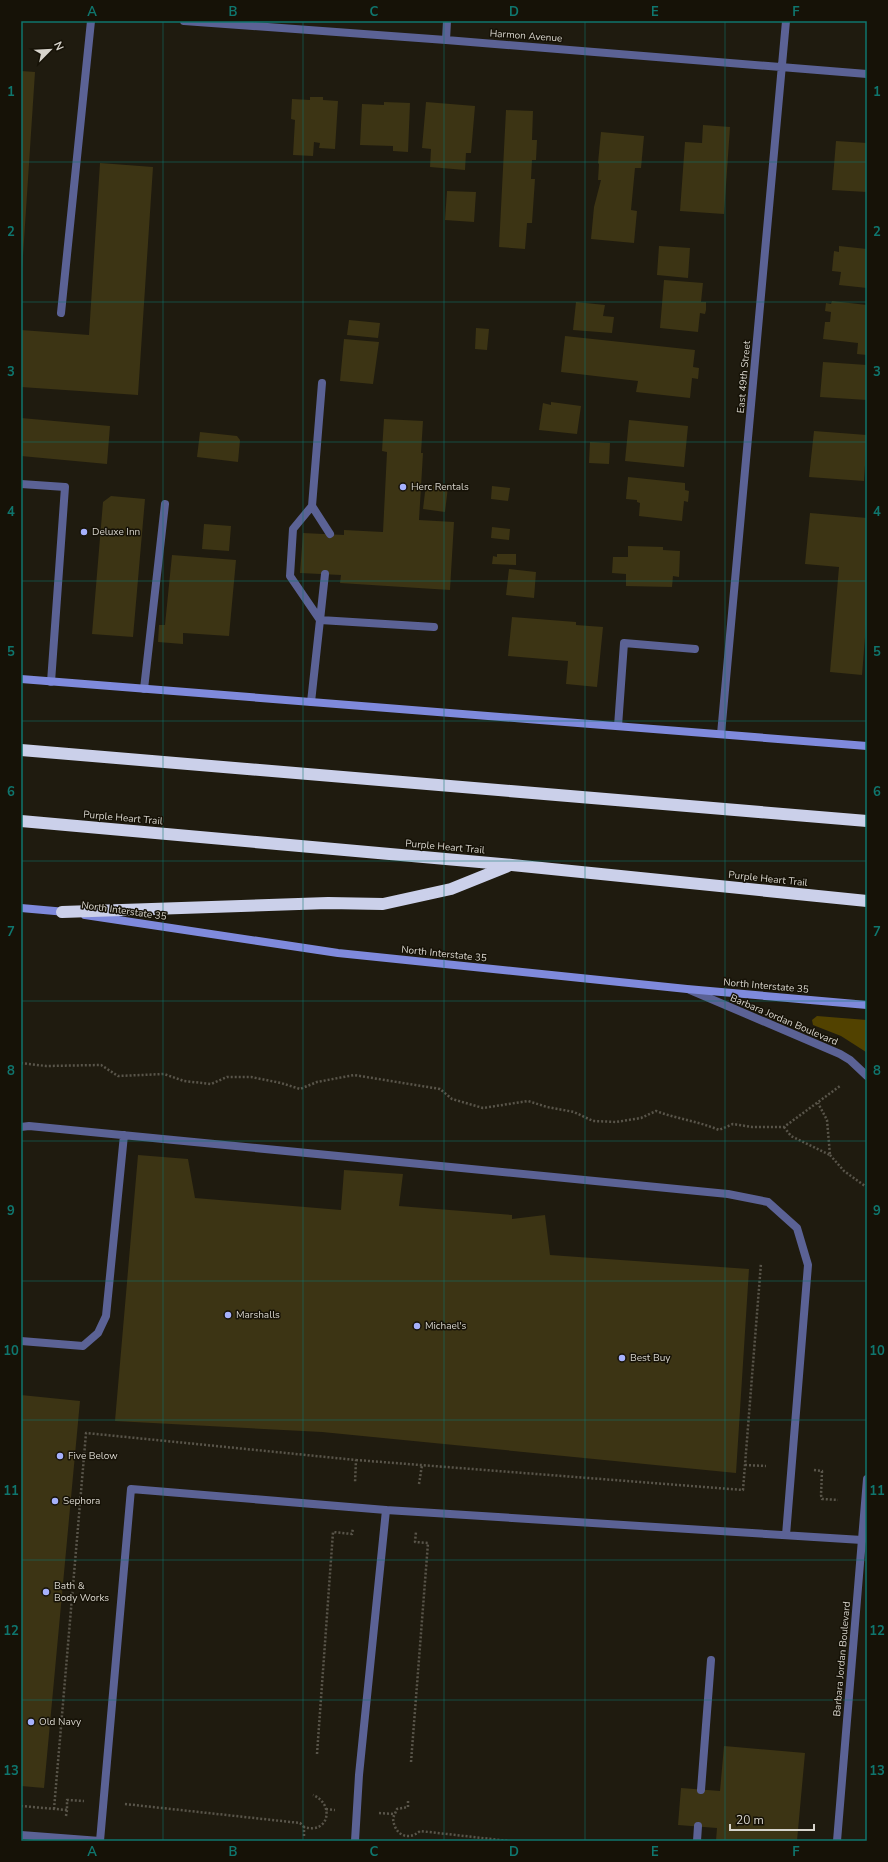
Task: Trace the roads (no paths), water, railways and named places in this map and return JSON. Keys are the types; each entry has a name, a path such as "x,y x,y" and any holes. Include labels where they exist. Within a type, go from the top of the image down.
{"highway":[{"path":"21,750 867,821"},
{"name":"Purple Heart Trail","path":"21,821 512,865 867,901"},
{"path":"62,912 328,904 383,904 451,889 512,865"}],"main road":[{"path":"21,679 867,746"},
{"name":"North Interstate 35","path":"21,908 62,912 338,953 687,989 867,1005"}],"street":[{"path":"61,312 91,21"},
{"name":"Harmon Avenue","path":"184,21 782,66 867,74"},
{"path":"446,40 448,21"},
{"name":"East 49th Street","path":"721,734 786,21"},
{"path":"320,620 290,576 293,529 312,506 322,383"},
{"path":"21,484 65,488 51,682"},
{"path":"144,689 165,504"},
{"path":"312,506 330,534"},
{"path":"311,702 325,574"},
{"path":"320,620 434,627"},
{"path":"618,726 624,643 695,649"},
{"name":"Barbara Jordan Boulevard","path":"687,989 840,1054 850,1060 867,1076"},
{"path":"21,1127 124,1135 728,1194 768,1202 798,1228 808,1265 786,1535"},
{"path":"21,1341 83,1346 98,1333 106,1316 124,1135"},
{"name":"Barbara Jordan Boulevard","path":"837,1841 867,1479"},
{"path":"21,1835 34,1838 100,1841 131,1489 386,1510 862,1540"},
{"path":"355,1841 360,1768 386,1510"},
{"path":"700,1790 711,1660"},
{"path":"697,1841 698,1826"}],"place":[{"name":"Herc Rentals","path":"403,487"},
{"name":"Deluxe Inn","path":"84,532"},
{"name":"Marshalls","path":"228,1315"},
{"name":"Michael's","path":"417,1326"},
{"name":"Best Buy","path":"622,1358"},
{"name":"Five Below","path":"60,1456"},
{"name":"Sephora","path":"55,1501"},
{"name":"Bath & Body Works","path":"46,1592"},
{"name":"Old Navy","path":"31,1722"}]}
